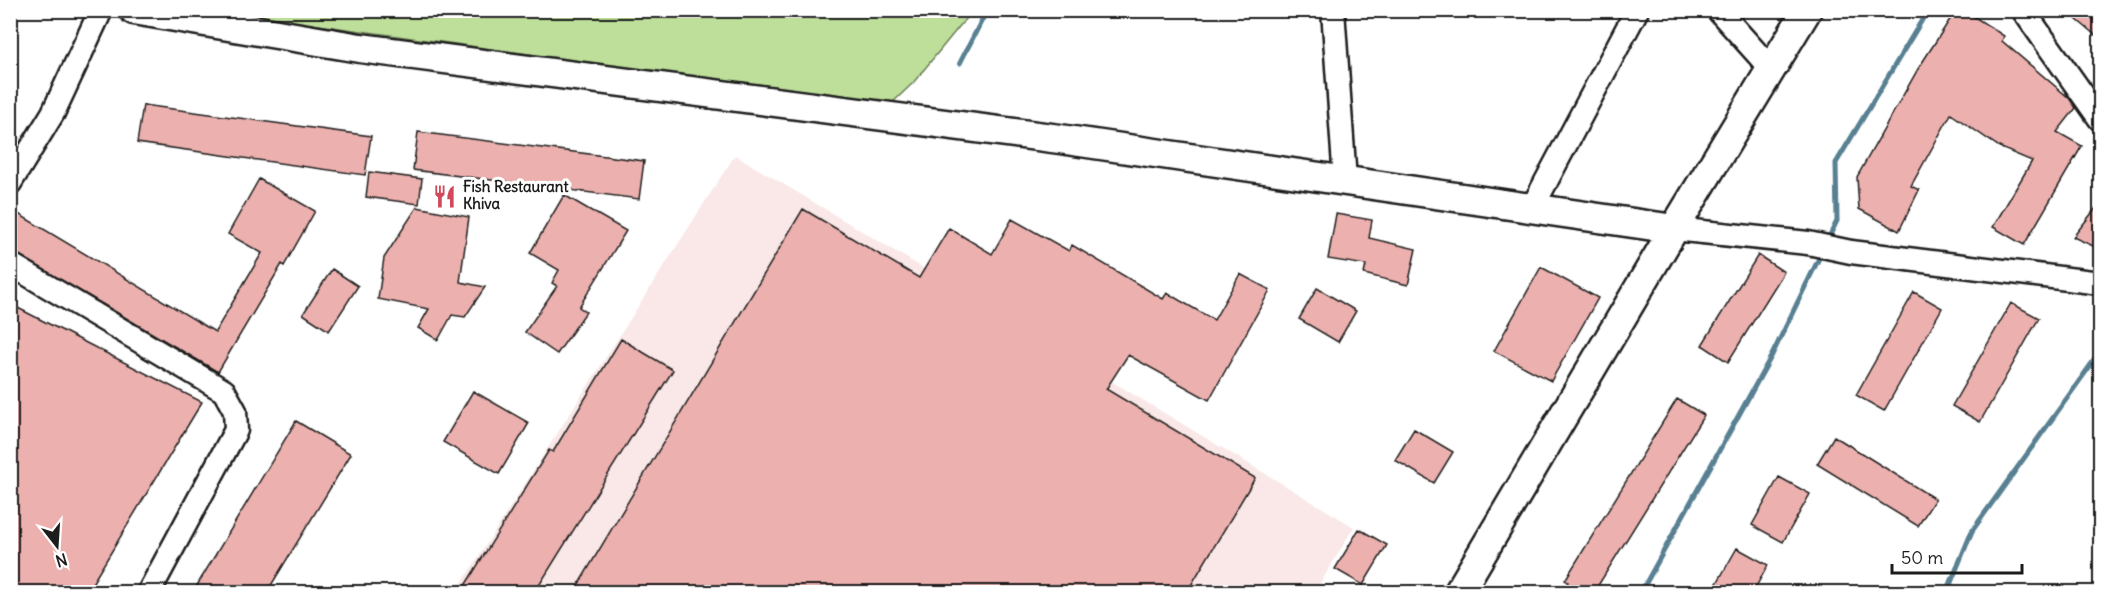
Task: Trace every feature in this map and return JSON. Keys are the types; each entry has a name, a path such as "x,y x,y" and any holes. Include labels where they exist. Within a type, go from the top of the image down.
{"main road":[{"path":"134,10 360,48 1060,139 1674,229"},
{"path":"1459,592 1807,10"}],"street":[{"path":"10,183 53,113 101,10"},
{"path":"1333,10 1345,181"},
{"path":"1532,208 1637,10"},
{"path":"1718,10 1771,69"},
{"path":"2023,10 2100,119"},
{"path":"1674,229 1808,243 1851,252 2100,283"},
{"path":"10,264 224,391 235,411 236,430 148,592"}],"shaded area":[{"path":"735,155 1354,527 1315,592 456,592"}],"green space":[{"path":"217,11 972,11 913,83 891,104"}],"building":[{"path":"1956,10 1964,10 2004,36 2002,41 2069,98 2076,108 2057,132 2082,146 2024,245 1993,227 2032,161 2001,148 1951,114 1911,186 1919,190 1899,231 1859,209 1857,177 1918,69"},
{"path":"2065,10 2100,10 2100,39"},
{"path":"143,105 371,136 365,175 137,143"},
{"path":"418,132 644,161 639,199 413,170"},
{"path":"369,172 422,179 419,204 366,197"},
{"path":"259,179 315,211 284,266 282,264 218,372 10,250 10,225 17,213 215,332 262,253 228,234"},
{"path":"564,195 626,231 579,307 586,312 557,354 525,332 557,286 552,283 559,270 530,253"},
{"path":"2100,203 2100,249 2073,237"},
{"path":"417,207 469,217 460,282 485,287 465,317 452,315 438,340 418,328 429,309 378,299 384,258"},
{"path":"803,209 919,278 949,228 992,254 1012,219 1069,251 1072,245 1163,299 1167,293 1214,320 1240,274 1270,290 1209,400 1128,355 1106,389 1255,478 1187,592 574,592"},
{"path":"1336,214 1372,220 1369,238 1416,249 1408,285 1364,274 1366,265 1328,259"},
{"path":"1758,255 1784,272 1728,362 1702,345"},
{"path":"1541,267 1598,298 1551,381 1494,351"},
{"path":"332,269 358,286 329,331 303,314"},
{"path":"1317,288 1356,311 1338,342 1299,319"},
{"path":"1914,292 1942,308 1884,411 1856,395"},
{"path":"2011,303 2039,318 1980,422 1952,406"},
{"path":"10,304 202,402 87,592 10,592"},
{"path":"621,339 673,370 535,592 461,592 549,450 553,452"},
{"path":"473,391 529,423 499,474 443,442"},
{"path":"1677,399 1704,415 1594,592 1561,592 1568,582 1565,580"},
{"path":"296,421 351,454 267,592 193,592"},
{"path":"1414,429 1453,452 1434,483 1395,460"},
{"path":"1834,436 1935,499 1918,526 1817,464"},
{"path":"1779,477 1810,494 1783,542 1752,525"},
{"path":"1359,529 1387,545 1363,585 1335,569"},
{"path":"1737,548 1768,565 1753,592 1712,592"}],"waterway":[{"path":"960,63 987,10"},
{"path":"1827,241 1837,221 1836,163 1928,10"},
{"path":"1641,592 1772,355 1822,252"},
{"path":"1947,592 1972,531 2100,352"}],"place":[{"name":"Fish Restaurant Khiva","path":"445,196"}]}
